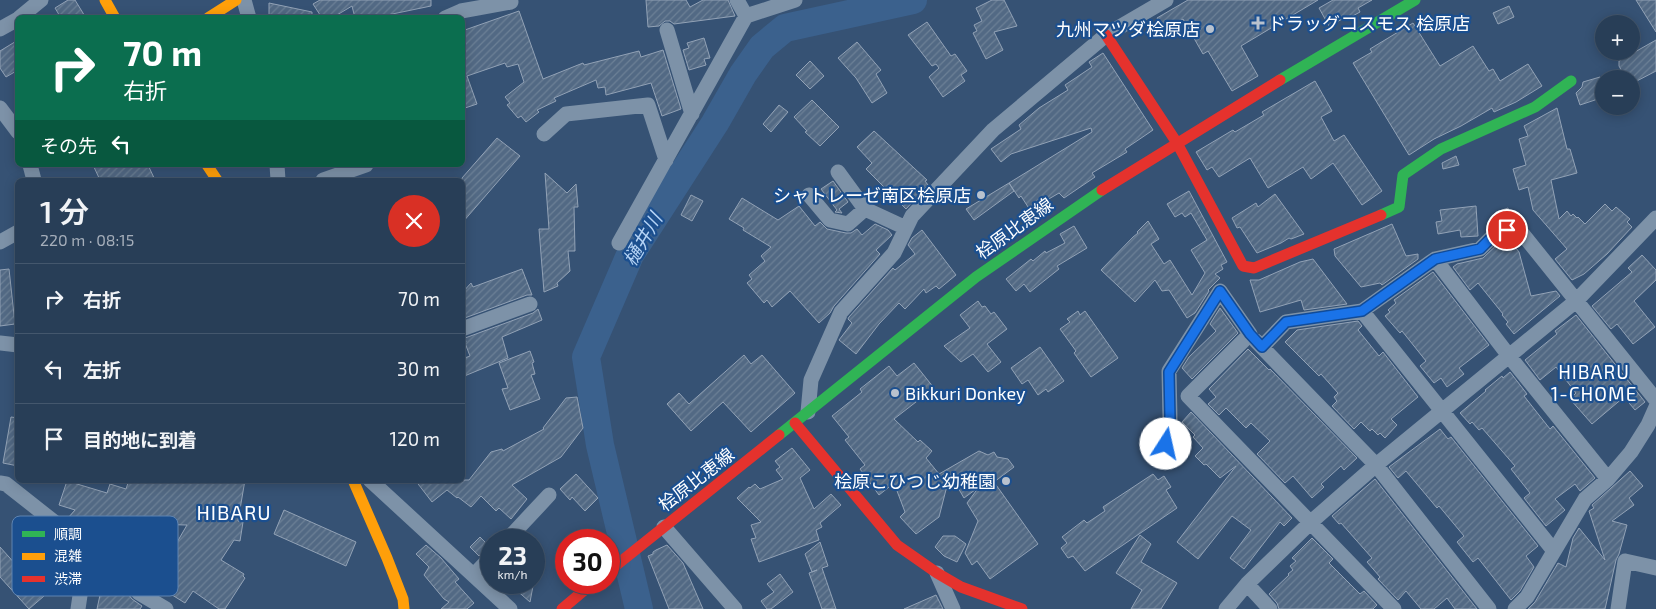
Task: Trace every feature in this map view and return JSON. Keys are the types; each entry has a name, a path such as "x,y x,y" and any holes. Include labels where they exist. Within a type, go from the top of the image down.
{"main road":[{"path":"105,0 113,15"},
{"path":"213,15 236,0"},
{"name":"桧原比恵線","path":"620,562 1011,251 1116,180 1415,0"},
{"path":"1106,35 1177,143 1243,266 1254,268 1399,207 1404,175 1441,149 1535,107 1571,81"},
{"path":"208,167 215,178"},
{"path":"794,423 897,545 961,587 1022,609"},
{"path":"354,483 387,558 403,599 404,609"},
{"path":"562,609 580,594"}],"street":[{"path":"22,15 41,0"},
{"path":"244,0 248,15"},
{"path":"738,0 746,16"},
{"path":"619,243 746,16 795,0"},
{"path":"808,412 811,380 841,312 894,253 912,216 994,130 1106,35 1166,0"},
{"path":"452,15 461,11 511,2"},
{"path":"0,29 15,20"},
{"path":"667,30 692,114"},
{"path":"544,134 566,114 648,105 666,160"},
{"path":"0,108 15,128"},
{"path":"329,178 360,167"},
{"path":"838,172 865,210 906,228"},
{"path":"809,196 830,220 848,224 865,210"},
{"path":"1226,609 1248,584 1311,522 1376,465 1576,301 1656,218"},
{"path":"1262,347 1286,322 1362,311 1435,259 1480,249 1497,232 1517,227 1656,400"},
{"path":"0,242 15,234"},
{"path":"1435,259 1608,479"},
{"path":"1166,444 1170,419 1169,372 1220,291 1250,334 1376,465 1489,609"},
{"path":"465,328 530,304"},
{"path":"1362,311 1443,410 1554,552"},
{"path":"1250,334 1188,396 1394,609"},
{"path":"0,343 15,345"},
{"path":"1515,609 1527,597 1585,499 1608,479 1631,452 1648,425 1656,406"},
{"path":"0,483 6,484 47,516"},
{"path":"373,483 510,609"},
{"path":"517,529 548,495"},
{"path":"664,527 735,609"},
{"path":"1618,609 1625,561 1656,568"},
{"path":"474,575 480,569"},
{"path":"937,573 953,609"},
{"path":"1248,584 1270,609"},
{"path":"78,609 80,596"},
{"path":"143,596 166,609"}],"building":[{"path":"68,0 75,0 84,15 59,15 55,8"},
{"path":"320,0 431,0 431,6 388,15 354,15 352,6 337,15 320,15 313,4"},
{"path":"646,0 686,0 690,7 703,0 728,0 735,16 674,24 670,21 665,21 659,26 648,27"},
{"path":"992,0 1004,0 1017,26 994,32 1003,50 986,59 973,33 977,31 974,25 982,21 976,8"},
{"path":"1188,0 1318,0 1241,46 1258,76 1232,91 1208,51 1203,54 1183,19 1164,30 1157,18"},
{"path":"1333,0 1372,0 1358,8 1360,12 1329,26 1319,8"},
{"path":"1636,0 1656,0 1656,32"},
{"path":"269,3 312,12 312,15 269,15"},
{"path":"1509,6 1514,17 1498,24 1493,13"},
{"path":"519,11 543,79 583,63 584,65 639,51 641,57 663,50 681,109 662,116 651,83 606,95 605,87 598,88 596,80 554,98 556,101 537,110 539,112 526,122 521,116 518,118 507,105 510,103 505,97 524,82 518,64 507,67 505,63 467,76 477,104 465,108 465,30"},
{"path":"927,22 951,56 955,54 967,71 961,75 965,81 943,97 929,77 939,68 936,64 932,66 908,35"},
{"path":"1413,23 1440,66 1473,46 1489,71 1493,69 1500,81 1528,64 1542,86 1516,102 1494,112 1492,108 1434,139 1409,155 1353,63 1372,52 1370,49"},
{"path":"704,38 710,58 704,59 706,65 689,70 683,50 689,48 687,43"},
{"path":"1656,40 1656,71 1640,79 1640,70 1621,70 1619,61 1640,60 1640,49"},
{"path":"15,42 15,72 6,77 0,68 0,51"},
{"path":"857,42 881,70 876,74 887,93 872,103 856,78 838,58"},
{"path":"1103,53 1153,130 1125,149 1127,152 1092,173 1095,177 1064,198 1059,193 1030,210 1009,183 1092,132 1091,128 1011,154 1001,162 991,149 1021,129 1019,125 1039,108 1068,90 1065,85 1092,67 1089,62"},
{"path":"810,61 824,76 810,89 796,75"},
{"path":"1595,78 1595,100 1580,105 1576,93 1582,87 1583,82"},
{"path":"1315,81 1332,111 1321,117 1334,141 1344,135 1382,191 1362,205 1333,163 1311,179 1303,167 1268,188 1250,158 1219,177 1212,167 1207,170 1196,152 1233,130 1235,132 1264,115 1262,112"},
{"path":"812,100 839,127 820,146 805,132 807,131 794,117"},
{"path":"779,105 788,112 771,132 763,124"},
{"path":"1557,108 1567,149 1570,149 1577,173 1551,180 1559,219 1567,211 1571,216 1573,214 1585,224 1605,204 1612,211 1616,207 1630,219 1627,222 1632,227 1607,254 1584,274 1572,280 1555,259 1567,249 1533,210 1528,187 1519,190 1513,169 1526,165 1519,139 1528,136 1524,126"},
{"path":"874,131 927,180 925,181 928,185 906,209 866,169 872,163 857,147"},
{"path":"497,138 520,156 465,220 465,178 462,178"},
{"path":"1456,156 1459,165 1443,169 1442,163"},
{"path":"94,167 149,167 154,178 99,178"},
{"path":"545,173 567,193 576,184 578,207 574,207 575,251 568,251 570,271 557,283 558,286 544,292 539,229 549,229"},
{"path":"833,181 848,202 839,209 842,213 835,212 837,210 821,189"},
{"path":"1009,183 1014,191 974,220 966,209"},
{"path":"1189,191 1227,262 1221,265 1223,269 1215,274 1220,278 1208,290 1195,313 1187,318 1169,290 1162,291 1155,280 1135,302 1101,270 1148,221 1159,239 1151,244 1164,264 1170,260 1192,295 1205,273 1191,250 1207,240 1191,213 1185,217 1182,213 1175,217 1167,204"},
{"path":"1275,194 1304,234 1289,238 1257,253 1240,227 1237,228 1232,218 1256,203 1258,207"},
{"path":"691,195 703,201 692,221 681,215"},
{"path":"742,198 778,220 799,206 815,226 820,222 827,229 846,233 851,233 857,229 862,235 875,224 888,230 892,235 876,250 880,254 830,313 819,323 790,291 772,307 767,300 764,303 747,283 752,279 749,275 765,261 761,256 771,247 729,219"},
{"path":"1476,206 1478,236 1461,237 1460,230 1438,234 1436,222 1442,221 1440,210"},
{"path":"1508,208 1511,219 1499,222 1496,212"},
{"path":"1392,224 1406,256 1418,254 1418,259 1382,285 1380,283 1361,287 1335,256 1334,249"},
{"path":"1074,226 1087,248 1057,266 1059,269 1030,292 1024,284 1016,291 1006,279 1031,259 1033,261 1045,251 1046,253 1065,243 1060,234"},
{"path":"922,230 956,275 939,289 936,286 926,293 924,289 905,309 899,303 879,324 856,354 839,340 852,323 848,319 849,317 893,268 895,270 915,254 908,245 912,238"},
{"path":"1509,239 1519,252 1531,296 1556,291 1560,296 1514,334 1506,324 1508,322 1503,314 1478,283 1470,290 1453,267 1457,264 1483,258 1502,240"},
{"path":"1642,255 1656,270 1656,280 1634,301 1655,327 1633,344 1617,324 1611,329 1592,306 1632,272 1628,268"},
{"path":"1313,259 1347,304 1304,310 1301,300 1260,312 1250,280 1259,280 1300,262"},
{"path":"9,269 15,324 0,326 0,270"},
{"path":"522,269 532,295 527,295 465,318 465,290 471,283 473,287"},
{"path":"1433,272 1489,345 1459,368 1464,374 1447,387 1441,378 1434,383 1420,366 1426,361 1402,331 1400,333 1385,316 1390,312 1388,310 1396,303 1394,300"},
{"path":"978,301 991,314 994,312 1007,329 987,344 1001,362 988,372 973,354 961,362 944,346 970,328 960,315"},
{"path":"1220,308 1238,333 1192,379 1182,368 1189,357 1216,331 1210,324"},
{"path":"538,309 542,320 502,337 508,358 465,376 465,358 470,356 465,338 533,313"},
{"path":"1078,311 1080,315 1085,311 1118,358 1091,377 1074,353 1076,351 1060,329 1070,322 1067,319"},
{"path":"1576,315 1645,402 1635,410 1624,397 1592,424 1570,399 1576,393 1556,367 1540,380 1525,360 1557,334 1555,331"},
{"path":"1358,321 1362,326 1358,330 1379,356 1383,352 1418,397 1391,419 1397,425 1385,438 1380,433 1378,435 1372,429 1370,431 1361,422 1354,429 1332,406 1337,401 1334,397 1338,393 1321,374 1319,376 1285,342 1297,330"},
{"path":"1040,347 1064,381 1048,392 1046,389 1038,395 1028,380 1022,384 1011,368"},
{"path":"1248,349 1357,458 1344,470 1341,466 1321,484 1324,487 1312,498 1293,476 1285,483 1257,454 1270,441 1251,423 1246,428 1226,408 1219,415 1208,404 1216,397 1209,389"},
{"path":"530,351 534,362 532,363 535,374 531,375 540,399 510,410 502,389 508,388 499,363"},
{"path":"744,355 751,364 762,355 795,393 751,432 723,402 691,431 667,404 679,393 689,404"},
{"path":"914,363 934,388 894,419 918,442 920,440 932,451 926,458 939,474 979,451 988,455 994,452 997,457 1008,459 1014,467 994,482 1038,544 990,579 977,561 972,565 965,553 978,521 967,503 979,487 964,498 950,474 939,517 916,534 900,517 905,512 894,483 879,495 860,469 865,465 845,440 849,437 832,416 862,392 860,389 889,366 897,376"},
{"path":"1510,372 1527,394 1524,396 1550,429 1553,426 1595,478 1580,491 1575,484 1555,499 1565,510 1546,526 1524,498 1530,493 1511,469 1515,466 1482,428 1479,430 1472,422 1470,424 1460,413 1502,376 1503,378"},
{"path":"577,397 583,428 561,457 512,485 527,499 511,519 499,508 496,511 481,496 471,507 447,490 432,502 417,483 465,483 465,480 469,480 491,452 502,449 503,451 544,429 566,398"},
{"path":"1191,412 1292,518 1284,526 1280,522 1244,569 1230,558 1251,530 1232,516 1198,559 1177,542 1236,466 1220,478 1195,456 1203,448 1193,437 1195,435 1182,422"},
{"path":"11,417 15,418 15,465 3,463"},
{"path":"1440,429 1448,439 1451,437 1538,546 1526,556 1534,567 1520,591 1511,600 1478,558 1473,562 1457,542 1464,536 1439,506 1437,508 1406,471 1398,478 1389,467"},
{"path":"792,448 810,470 800,478 814,509 831,494 841,505 820,523 822,527 816,530 819,540 759,562 751,539 756,538 751,525 761,522 737,498 755,484 760,489 783,479 776,470 780,467 775,461"},
{"path":"1630,471 1643,486 1629,498 1634,505 1612,521 1627,525 1616,560 1605,609 1528,609 1535,602 1558,563 1566,567 1573,538 1579,528 1605,560 1589,511 1594,508 1592,505"},
{"path":"576,474 598,498 585,511 572,497 570,500 560,489"},
{"path":"1153,474 1158,480 1164,476 1171,487 1166,490 1177,508 1085,571 1073,556 1068,558 1061,548 1067,543 1062,537 1084,520 1087,523 1105,511 1103,507"},
{"path":"1375,479 1477,609 1455,609 1447,598 1434,609 1421,609 1406,591 1398,600 1378,579 1380,577 1367,562 1372,558 1341,523 1339,524 1332,516"},
{"path":"66,483 74,483 107,493 110,484 126,489 128,483 244,483 238,521 243,522 240,541 234,540 221,560 244,574 245,578 225,609 219,609 193,591 185,603 174,596 178,596 178,541 187,525 178,525 178,516 70,516 75,510 59,505"},
{"path":"284,510 356,542 346,566 274,534"},
{"path":"1140,535 1151,544 1141,562 1177,583 1161,609 1131,609 1142,590 1116,573"},
{"path":"943,536 955,536 966,544 957,562 944,556 935,547"},
{"path":"480,537 480,555 470,547"},
{"path":"1312,538 1333,559 1329,563 1360,594 1364,591 1377,605 1373,609 1279,609 1277,603 1269,594 1293,570 1290,566 1296,561 1292,558"},
{"path":"820,542 828,566 822,568 836,609 822,609 809,573 812,572 805,554"},
{"path":"426,545 441,558 459,579 455,582 474,603 467,609 441,609 449,602 444,599 424,575 429,567 416,554"},
{"path":"667,545 683,563 703,609 669,609 648,556"},
{"path":"0,547 12,560 12,590 0,577"},
{"path":"780,574 793,592 771,609 767,609 761,601 774,592 767,584"},
{"path":"521,594 532,594 530,602"},
{"path":"936,595 943,609 904,609"},
{"path":"17,596 44,596 29,609"},
{"path":"100,596 130,596 142,606 140,609 97,609"}],"waterway":[{"name":"樋井川","path":"639,609 600,445 586,357 630,255 715,123 743,74 762,47 785,28 913,0"}],"traffic: fast":[{"path":"1280,80 1415,0"},
{"path":"1381,215 1399,207 1403,175 1441,149 1535,107 1571,81"},
{"path":"779,435 976,277 1102,190"}],"traffic: slow":[{"path":"105,0 113,15"},
{"path":"213,15 236,0"},
{"path":"208,167 216,178"},
{"path":"354,483 387,558 403,599 404,609"}],"traffic: jam":[{"path":"1106,35 1177,143 1243,266 1254,268 1381,215"},
{"path":"1102,190 1280,80"},
{"path":"795,423 897,545 961,587 1022,609"},
{"path":"620,562 779,435"},
{"path":"562,609 580,594"}],"place":[{"name":"ドラッグコスモス 桧原店","path":"1258,23"},
{"name":"九州マツダ桧原店","path":"1210,29"},
{"name":"シャトレーゼ南区桧原店","path":"981,195"},
{"name":"Bikkuri Donkey","path":"895,393"},
{"name":"桧原こひつじ幼稚園","path":"1006,481"}],"district":[{"name":"HIBARU 1-CHOME","path":"1594,382"},
{"name":"HIBARU","path":"234,512"}],"route":[{"path":"1166,444 1170,419 1169,372 1220,291 1250,334 1262,347 1286,322 1362,311 1435,259 1480,249 1497,232 1507,230"}]}
